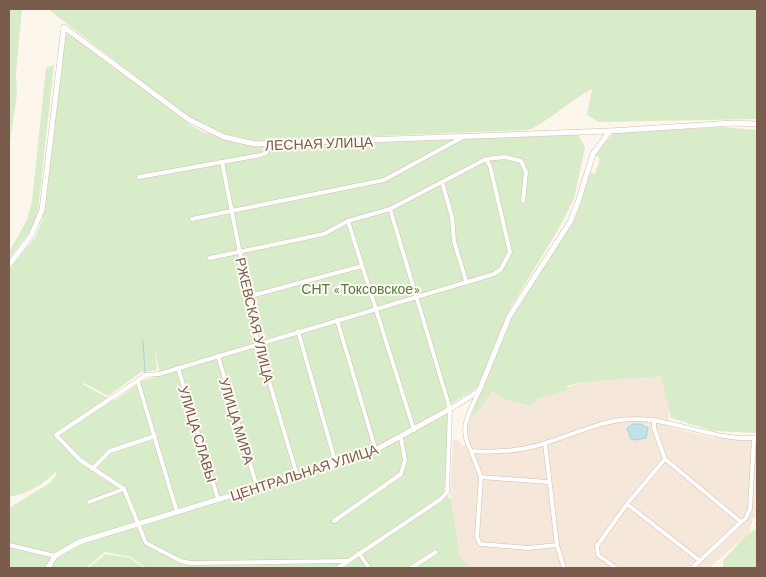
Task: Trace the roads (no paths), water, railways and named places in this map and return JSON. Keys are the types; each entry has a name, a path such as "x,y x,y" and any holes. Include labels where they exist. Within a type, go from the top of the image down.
{"street":[{"name":"ЛЕСНАЯ УЛИЦА","path":"9,264 31,236 42,210 64,26 188,119 224,137 255,144 271,145 610,131 732,123 757,124"},
{"path":"557,545 528,548 480,544 477,537 481,477 472,451 465,440 464,429 508,317 570,222 593,154 610,131"},
{"path":"192,220 384,180 463,137"},
{"path":"139,177 261,155 269,150 271,145"},
{"path":"210,258 316,237 348,221 390,209 486,159 504,157 521,161 526,172 522,201"},
{"path":"348,561 181,561 146,543 124,489 92,470 72,453 56,435 146,375 178,368 494,274 501,268 510,252 490,166 486,159"},
{"name":"РЖЕВСКАЯ УЛИЦА","path":"222,162 247,297 258,344 297,475"},
{"path":"442,182 452,217 454,240 466,282"},
{"path":"338,568 445,496 449,464 450,410 390,209"},
{"path":"348,221 414,430"},
{"path":"247,297 362,266"},
{"path":"337,320 376,451"},
{"path":"298,332 336,464"},
{"name":"УЛИЦА МИРА","path":"218,356 257,487"},
{"name":"УЛИЦА СЛАВЫ","path":"178,368 218,499"},
{"path":"138,382 177,512"},
{"name":"ЦЕНТРАЛЬНАЯ УЛИЦА","path":"48,568 55,556 79,542 376,451 450,410 479,391"},
{"path":"472,451 496,452 517,450 612,421 633,418 654,420 701,431 756,437 750,509 746,518 692,568"},
{"path":"654,420 654,428 665,459 741,522"},
{"path":"92,470 110,451 155,436"},
{"path":"334,521 401,474 406,460 401,438"},
{"path":"545,443 548,482 557,545 564,568"},
{"path":"616,568 598,555 596,549 627,504 665,459"},
{"path":"481,477 548,482"},
{"path":"89,502 124,489"},
{"path":"627,504 699,560"},
{"path":"9,545 55,556"},
{"path":"411,568 436,552"},
{"path":"359,553 369,568"}],"water":[{"path":"633,424 641,424 648,428 646,438 631,439 627,428"}],"waterway":[{"path":"143,341 145,373"}],"park label":[{"name":"СНТ «Токсовское»","path":"361,288"}]}
